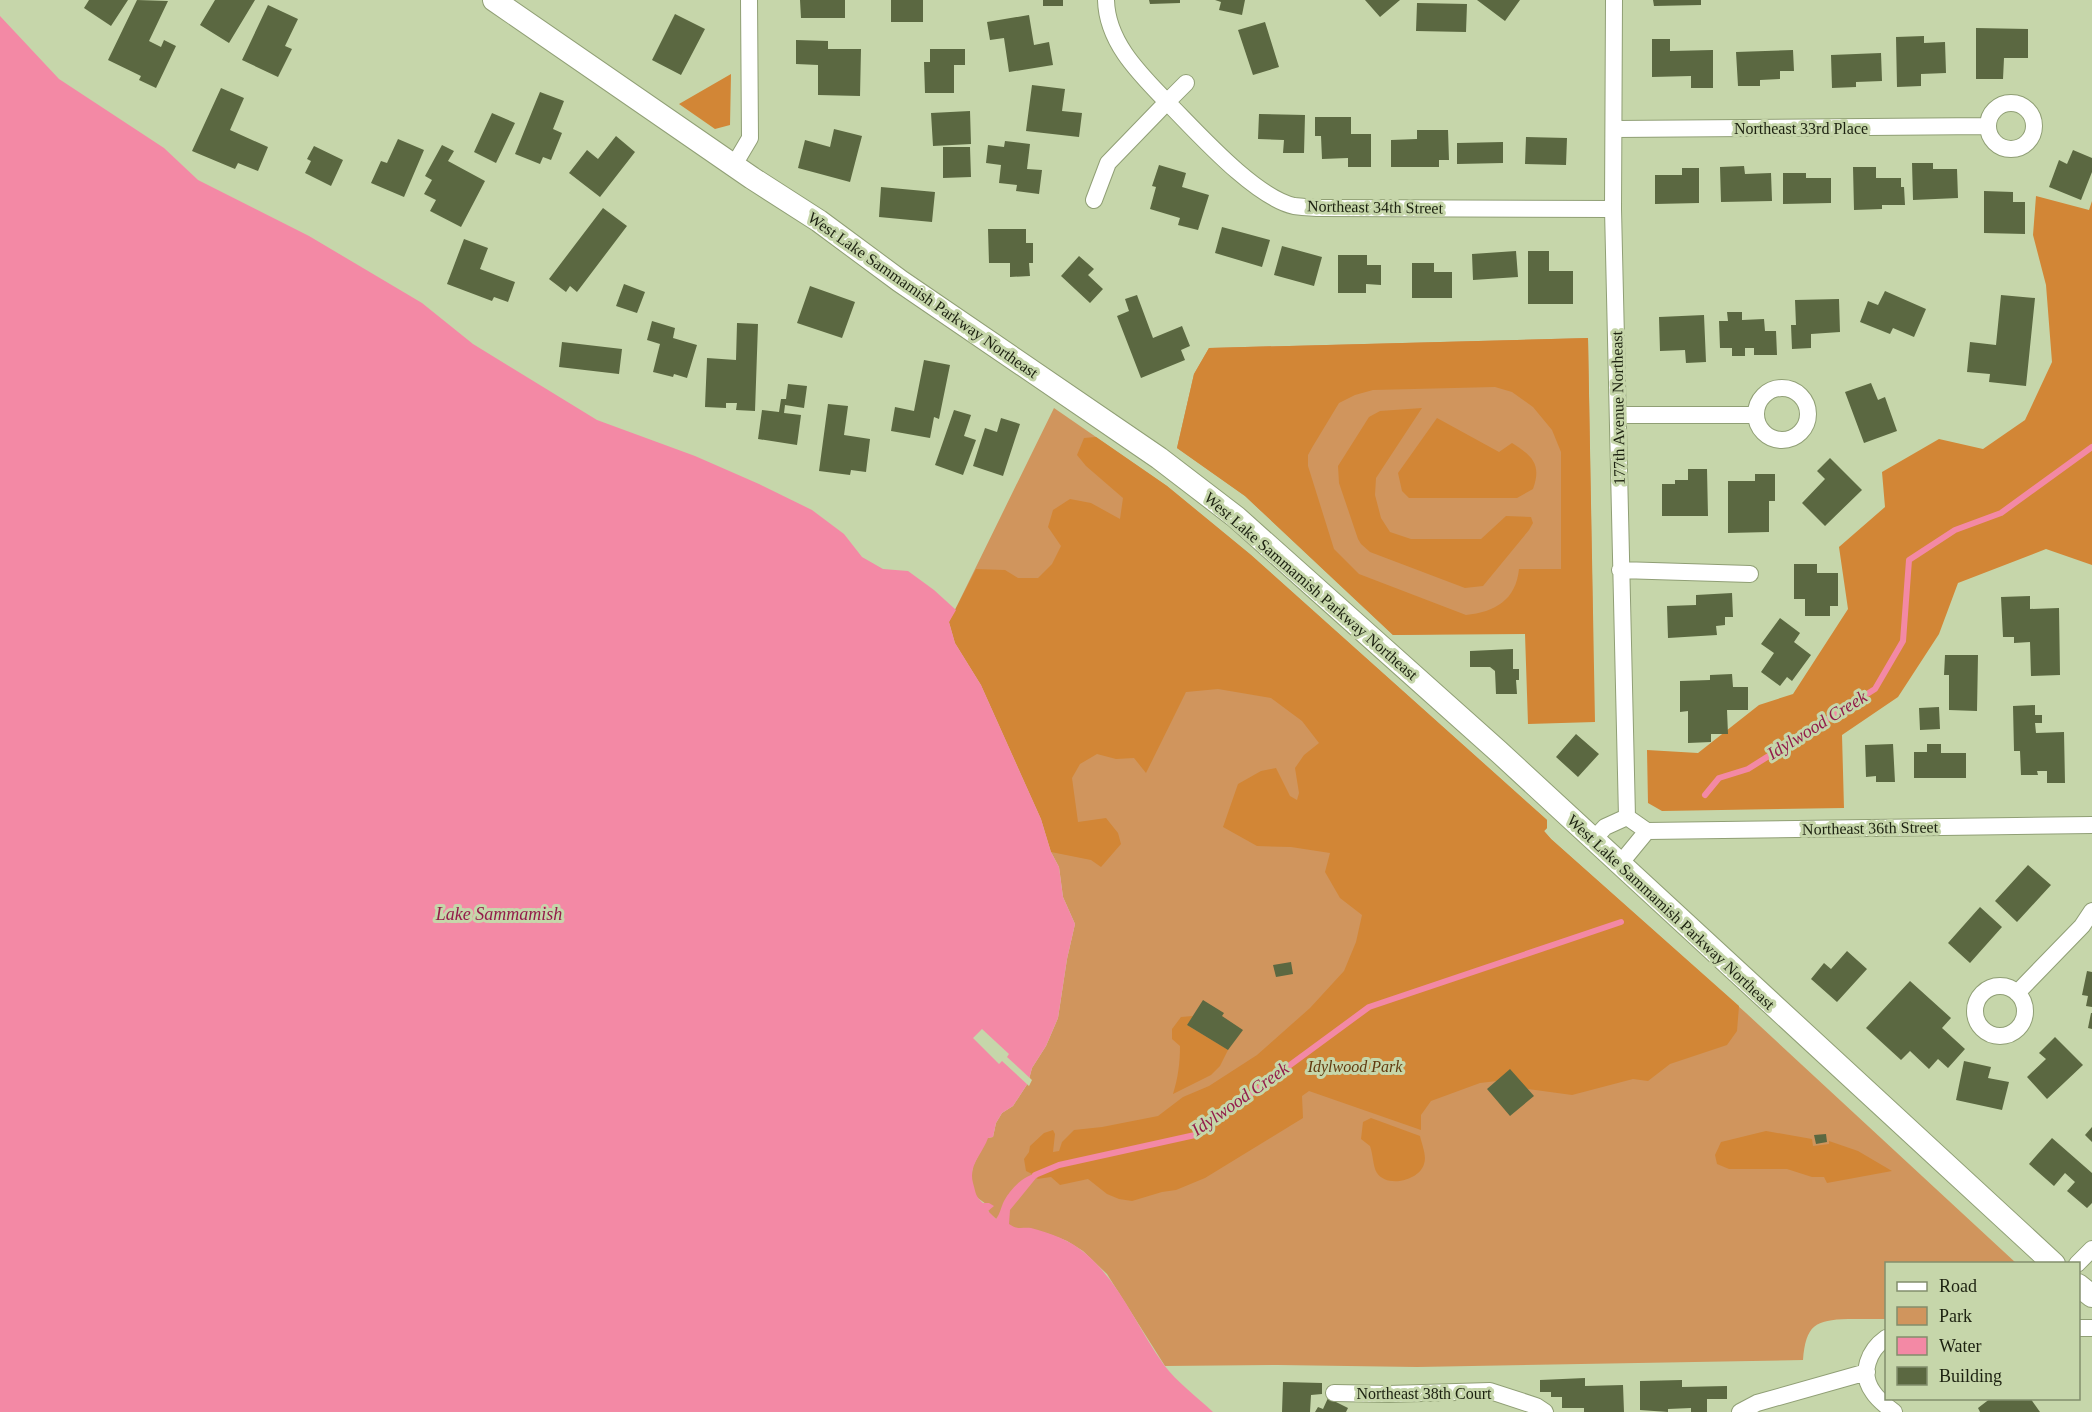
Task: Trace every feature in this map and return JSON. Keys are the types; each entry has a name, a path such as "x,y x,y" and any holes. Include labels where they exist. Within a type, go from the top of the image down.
{"main road":[{"name":"West Lake Sammamish Parkway Northeast","path":"494,0 819,221 900,281 1159,458 1236,518 1498,751 1619,865 2053,1262"},
{"path":"2080,1286 2092,1296"}],"street":[{"path":"734,165 750,138 749,0"},
{"name":"Northeast 34th Street","path":"1106,0 1106,12 1118,45 1137,71 1237,171 1262,190 1292,206 1614,209"},
{"name":"177th Avenue Northeast","path":"1614,0 1614,209 1627,817"},
{"path":"1094,200 1108,163 1186,82"},
{"name":"Northeast 33rd Place","path":"1615,129 1987,126"},
{"path":"1619,415 1756,415"},
{"path":"1620,570 1750,574"},
{"path":"1593,840 1605,827 1627,817 1647,831 1619,865"},
{"name":"Northeast 36th Street","path":"1647,831 2092,825"},
{"path":"2017,993 2082,926 2092,911"},
{"path":"2078,1262 2092,1249"},
{"path":"1885,1339 1879,1343 1868,1366 1871,1390 1894,1412"},
{"path":"1740,1412 1757,1403 1868,1366"},
{"name":"Northeast 38th Court","path":"1334,1393 1490,1391 1528,1403 1545,1412"}],"green space":[{"path":"731,74 730,125 715,129 679,104"},
{"path":"2036,196 2089,210 2092,201 2092,565 2046,549 1958,583 1939,634 1898,697 1842,735 1844,808 1662,811 1648,803 1647,750 1698,753 1759,705 1793,694 1848,609 1839,547 1885,507 1882,472 1939,439 1983,449 2025,420 2052,362 2046,285 2033,235"},
{"path":"1588,338 1593,631 1393,635 1245,496 1177,448 1194,374 1209,348"},
{"path":"1588,338 1595,722 1528,724 1525,634 1393,635 1245,496 1177,448 1194,374 1209,348","holes":["1495,387 1512,392 1533,407 1552,430 1561,452 1561,569 1519,569 1514,589 1509,596 1486,611 1466,615 1359,574 1334,549 1308,466 1308,455 1339,403 1373,390"]},
{"name":"Idylwood Park","path":"1054,408 1167,486 1251,555 1547,820 1547,828 1544,831 1551,839 1746,1013 2015,1262 1885,1262 1885,1319 1848,1319 1820,1323 1810,1332 1804,1348 1803,1360 1417,1367 1165,1366 1107,1274 1083,1251 1049,1234 1028,1228 1016,1229 996,1219 989,1213 986,1204 975,1196 971,1178 973,1166 987,1138 993,1137 996,1123 1002,1113 1013,1106 1028,1083 1032,1068 1046,1046 1058,1018 1075,924 1063,897 1059,867 1051,852 1041,819 981,685 955,643 949,622"},
{"path":"1422,408 1376,478 1375,495 1381,518 1390,532 1411,539 1481,539 1506,516 1531,517 1533,523 1529,530 1483,586 1465,588 1370,552 1358,539 1339,483 1338,466 1369,417 1380,411"},
{"path":"1437,418 1499,452 1512,443 1519,448 1530,457 1536,467 1533,489 1517,498 1409,498 1402,491 1398,473"},
{"path":"1096,437 1167,486 1251,555 1547,820 1547,828 1544,831 1551,839 1739,1006 1737,1031 1727,1045 1670,1064 1648,1081 1633,1079 1572,1095 1528,1089 1497,1081 1480,1083 1431,1101 1421,1115 1421,1130 1309,1091 1302,1096 1303,1118 1205,1178 1176,1190 1132,1201 1107,1194 1088,1179 1060,1185 1051,1177 1037,1179 1040,1172 1032,1174 1026,1171 1024,1159 1030,1146 1044,1133 1053,1130 1055,1134 1053,1152 1059,1151 1062,1142 1074,1130 1158,1116 1183,1097 1209,1086 1257,1055 1310,1008 1344,971 1356,942 1362,915 1340,898 1325,872 1330,853 1291,847 1257,846 1223,827 1238,784 1261,771 1276,768 1290,796 1297,800 1299,793 1295,768 1304,755 1319,743 1302,721 1271,698 1218,689 1186,692 1146,773 1134,758 1116,759 1097,754 1080,764 1072,778 1078,822 1106,818 1118,833 1121,844 1101,867 1091,860 1051,852 1041,819 981,685 955,643 949,622 976,569 1005,570 1018,578 1038,578 1052,564 1061,546 1048,527 1053,510 1070,499 1091,503 1120,519 1123,498 1086,466 1077,455 1084,438"},
{"path":"1193,1016 1187,1025 1228,1050 1220,1066 1211,1075 1173,1094 1180,1046 1172,1039 1172,1029 1181,1017"},
{"path":"1371,1118 1420,1136 1425,1161 1416,1175 1395,1181 1382,1178 1377,1173 1370,1146 1361,1139 1363,1122"},
{"path":"1766,1131 1812,1139 1813,1146 1829,1144 1829,1141 1858,1151 1892,1171 1827,1183 1824,1177 1812,1177 1787,1169 1729,1169 1717,1164 1715,1155 1721,1142"}],"water":[{"name":"Lake Sammamish","path":"0,16 59,79 164,148 198,180 309,236 422,303 473,344 597,420 695,456 812,510 844,534 862,557 883,569 908,571 956,610 949,622 955,643 981,685 1041,819 1051,852 1059,867 1063,897 1075,924 1058,1018 1046,1046 1032,1068 1028,1083 1013,1106 1002,1113 996,1123 993,1137 988,1138 977,1159 972,1177 975,1192 983,1203 994,1206 988,1211 996,1219 1004,1201 1015,1186 1029,1176 1041,1172 1010,1210 1009,1224 1052,1235 1073,1244 1085,1253 1098,1265 1119,1292 1164,1365 1213,1412 0,1412"}],"pier":[{"path":"982,1029 1032,1080 1029,1086 1002,1061 999,1064 973,1038"}],"building":[{"path":"89,0 128,0 111,26 84,8"},
{"path":"137,0 168,1 149,41 161,47 164,40 176,46 156,88 139,80 141,76 108,60"},
{"path":"215,0 255,0 229,43 200,25"},
{"path":"800,0 845,0 845,18 801,18"},
{"path":"891,0 923,0 923,22 891,22"},
{"path":"1043,0 1063,0 1063,6 1043,6"},
{"path":"1149,0 1180,0 1180,3 1150,4"},
{"path":"1215,0 1245,0 1242,15 1219,10 1221,2"},
{"path":"1365,0 1400,0 1380,17"},
{"path":"1477,0 1520,0 1505,21"},
{"path":"1653,0 1701,0 1701,5 1654,6"},
{"path":"1417,3 1467,4 1466,32 1416,31"},
{"path":"268,5 298,19 285,46 292,49 278,77 242,60"},
{"path":"675,14 705,29 681,75 652,60"},
{"path":"1029,15 1034,45 1049,42 1053,65 1009,72 1004,38 990,40 987,22"},
{"path":"1265,22 1279,67 1253,75 1238,30"},
{"path":"1976,28 2028,29 2028,58 2004,58 2003,79 1976,79"},
{"path":"1924,36 1924,43 1945,42 1946,73 1921,74 1921,86 1897,87 1896,37"},
{"path":"1652,39 1670,39 1670,51 1713,50 1713,88 1691,88 1691,76 1652,77"},
{"path":"796,40 828,41 828,49 861,49 860,96 818,95 818,65 796,64"},
{"path":"930,49 965,49 965,65 954,65 954,93 925,93 924,62 930,62"},
{"path":"1793,50 1794,71 1780,71 1780,79 1760,80 1760,86 1738,86 1736,52"},
{"path":"1881,53 1882,81 1856,82 1856,87 1832,88 1831,55"},
{"path":"1032,85 1065,89 1062,111 1082,113 1079,137 1026,131"},
{"path":"221,88 244,98 230,130 268,147 258,171 238,163 235,169 192,151"},
{"path":"540,92 564,101 553,129 562,133 551,160 543,157 540,164 515,154"},
{"path":"970,111 971,144 933,146 931,113"},
{"path":"492,113 515,123 496,163 474,152"},
{"path":"1259,114 1305,115 1304,153 1283,153 1284,140 1258,139"},
{"path":"1315,117 1351,117 1351,134 1371,134 1371,167 1348,167 1348,158 1322,159 1321,136 1315,136"},
{"path":"834,129 862,136 850,182 798,168 805,140 830,147"},
{"path":"1417,130 1448,130 1449,160 1439,160 1439,167 1391,167 1391,140 1417,139"},
{"path":"616,136 635,152 600,197 569,173 587,150 598,159"},
{"path":"1526,137 1567,138 1566,165 1525,164"},
{"path":"398,139 424,150 404,197 371,183 381,161 387,163"},
{"path":"1005,141 1030,144 1027,169 1042,170 1039,194 1016,191 1017,185 999,183 1001,165 986,163 988,145 1004,147"},
{"path":"1503,142 1503,163 1457,164 1457,143"},
{"path":"442,145 454,151 448,161 485,181 461,227 430,211 436,200 424,194 432,180 425,176"},
{"path":"314,146 343,160 331,186 305,173 311,161 307,159"},
{"path":"943,147 970,147 971,177 943,178"},
{"path":"2073,150 2092,158 2092,172 2081,200 2049,187 2059,160 2067,164"},
{"path":"1912,163 1933,163 1933,169 1957,169 1958,198 1913,200"},
{"path":"1159,165 1186,173 1182,187 1209,195 1198,230 1178,225 1180,218 1150,209 1156,187 1152,186"},
{"path":"1744,166 1745,174 1771,173 1772,201 1721,202 1720,167"},
{"path":"1853,167 1876,167 1876,178 1901,178 1905,205 1882,205 1882,209 1854,210"},
{"path":"1682,168 1699,168 1699,203 1655,204 1655,175 1682,175"},
{"path":"1783,173 1806,173 1806,178 1831,178 1831,203 1783,204"},
{"path":"881,187 935,192 932,222 879,217"},
{"path":"1984,191 2013,192 2013,202 2025,202 2025,234 1984,233"},
{"path":"603,208 627,226 577,292 570,286 566,292 549,279"},
{"path":"1222,227 1270,240 1262,267 1215,253"},
{"path":"988,229 1026,229 1026,243 1033,243 1033,263 1029,263 1030,276 1010,277 1010,263 989,263"},
{"path":"464,239 488,248 480,269 515,282 508,302 494,297 492,301 447,284"},
{"path":"1282,246 1322,257 1314,286 1274,275"},
{"path":"1516,251 1518,277 1473,280 1472,254"},
{"path":"1528,251 1549,251 1549,271 1573,271 1573,304 1528,304"},
{"path":"1338,255 1367,255 1367,265 1381,265 1381,285 1366,284 1366,293 1338,293"},
{"path":"1079,256 1094,269 1088,275 1103,289 1090,303 1061,276"},
{"path":"1412,263 1434,263 1434,272 1452,272 1452,298 1412,298"},
{"path":"624,284 645,292 637,313 616,306"},
{"path":"810,286 855,302 842,338 797,323"},
{"path":"1885,291 1926,309 1914,337 1893,328 1890,334 1860,322 1868,301 1878,305"},
{"path":"1137,295 1153,338 1182,326 1190,346 1181,350 1185,360 1141,378 1117,316 1129,311 1125,299"},
{"path":"2001,295 2035,298 2026,386 1989,382 1990,374 1967,372 1970,342 1996,345"},
{"path":"1839,299 1840,332 1811,334 1811,348 1792,349 1791,325 1796,325 1795,300"},
{"path":"1727,312 1742,312 1742,320 1764,319 1765,331 1776,331 1777,355 1754,355 1754,348 1745,348 1745,356 1732,356 1732,348 1720,348 1719,321 1728,321"},
{"path":"1704,315 1706,362 1686,363 1685,350 1660,351 1659,317"},
{"path":"652,321 675,328 673,338 697,345 687,378 653,372 660,344 647,340"},
{"path":"737,323 758,324 755,411 736,410 737,403 726,403 726,408 705,407 707,358 736,360"},
{"path":"562,342 622,349 619,374 559,367"},
{"path":"924,360 950,365 939,419 934,417 930,438 891,431 895,407 914,411"},
{"path":"1871,383 1878,400 1885,397 1897,431 1864,443 1845,392"},
{"path":"788,384 807,386 804,408 785,405 784,413 801,415 797,445 758,439 762,410 779,412 781,399 786,399"},
{"path":"828,404 848,406 844,435 870,439 866,472 851,470 850,475 819,471"},
{"path":"954,410 971,415 964,436 976,440 963,475 935,465"},
{"path":"1001,418 1020,424 1003,476 973,466 985,428 997,432"},
{"path":"1830,458 1862,490 1825,526 1802,503 1825,479 1817,471"},
{"path":"1688,469 1707,469 1708,516 1662,516 1662,484 1675,484 1675,480 1688,480"},
{"path":"1755,474 1775,474 1775,501 1769,501 1769,532 1728,533 1728,481 1755,481"},
{"path":"1794,564 1817,564 1817,573 1838,573 1838,606 1830,606 1830,616 1805,616 1805,599 1794,599"},
{"path":"1732,593 1733,617 1725,617 1725,625 1716,626 1717,635 1668,638 1667,606 1696,605 1696,595"},
{"path":"2030,596 2030,609 2059,608 2060,675 2031,676 2030,642 2014,643 2014,637 2003,637 2001,597"},
{"path":"1780,618 1800,633 1794,642 1811,655 1792,681 1787,677 1780,686 1761,672 1774,653 1761,644"},
{"path":"1513,649 1513,669 1519,669 1519,680 1516,680 1517,694 1496,694 1495,671 1490,667 1470,667 1470,651"},
{"path":"1945,655 1978,655 1977,711 1949,710 1949,675 1944,675"},
{"path":"1732,674 1733,687 1748,687 1748,710 1727,710 1728,734 1711,734 1711,742 1688,743 1688,711 1680,712 1680,681 1710,680 1710,675"},
{"path":"2035,705 2035,715 2042,715 2042,723 2035,723 2036,733 2064,732 2065,783 2047,783 2047,771 2037,771 2038,775 2021,775 2020,751 2014,751 2013,706"},
{"path":"1939,707 1940,729 1920,730 1919,708"},
{"path":"1576,734 1599,754 1578,777 1556,757"},
{"path":"1893,744 1895,782 1876,782 1876,776 1866,777 1865,745"},
{"path":"1927,744 1941,744 1941,753 1966,753 1966,778 1914,778 1914,752 1927,752"},
{"path":"2028,865 2051,885 2017,922 1995,901"},
{"path":"1980,907 2002,927 1970,963 1948,943"},
{"path":"1847,951 1867,969 1837,1002 1811,979 1824,963 1831,969"},
{"path":"1291,962 1293,974 1276,977 1273,965"},
{"path":"2087,971 2092,972 2092,1007 2086,1006 2088,996 2082,995"},
{"path":"1910,981 1951,1018 1942,1028 1965,1049 1948,1068 1938,1059 1929,1069 1910,1051 1901,1060 1866,1028"},
{"path":"1203,1000 1224,1013 1222,1016 1243,1030 1228,1050 1187,1025"},
{"path":"2092,1013 2092,1029 2088,1028"},
{"path":"2055,1037 2083,1065 2047,1099 2027,1077 2046,1059 2039,1053"},
{"path":"1964,1061 1991,1067 1988,1078 2009,1082 2002,1110 1956,1100"},
{"path":"1510,1069 1534,1096 1510,1116 1487,1089"},
{"path":"2092,1127 2092,1142 2085,1135"},
{"path":"1826,1134 1827,1142 1816,1144 1814,1135"},
{"path":"2052,1138 2092,1173 2092,1203 2087,1208 2067,1191 2075,1182 2065,1173 2054,1186 2029,1164"},
{"path":"1585,1378 1585,1386 1623,1385 1624,1412 1584,1412 1584,1408 1562,1408 1562,1397 1551,1397 1551,1392 1540,1392 1540,1380"},
{"path":"1682,1380 1682,1387 1727,1386 1727,1399 1707,1399 1707,1412 1691,1412 1691,1408 1668,1409 1668,1412 1640,1410 1640,1381"},
{"path":"1283,1382 1322,1383 1322,1394 1311,1395 1310,1412 1282,1412"},
{"path":"1328,1398 1348,1408 1346,1412 1315,1412 1318,1407 1323,1409"},
{"path":"1988,1400 2031,1400 2040,1412 1980,1412 1978,1408"}],"waterway":[{"name":"Idylwood Creek","path":"1705,795 1719,778 1748,769 1875,689 1903,641 1909,560 1955,530 2001,513 2092,447"},
{"name":"Idylwood Creek","path":"1035,1175 1059,1165 1195,1135 1369,1007 1621,922"}]}
